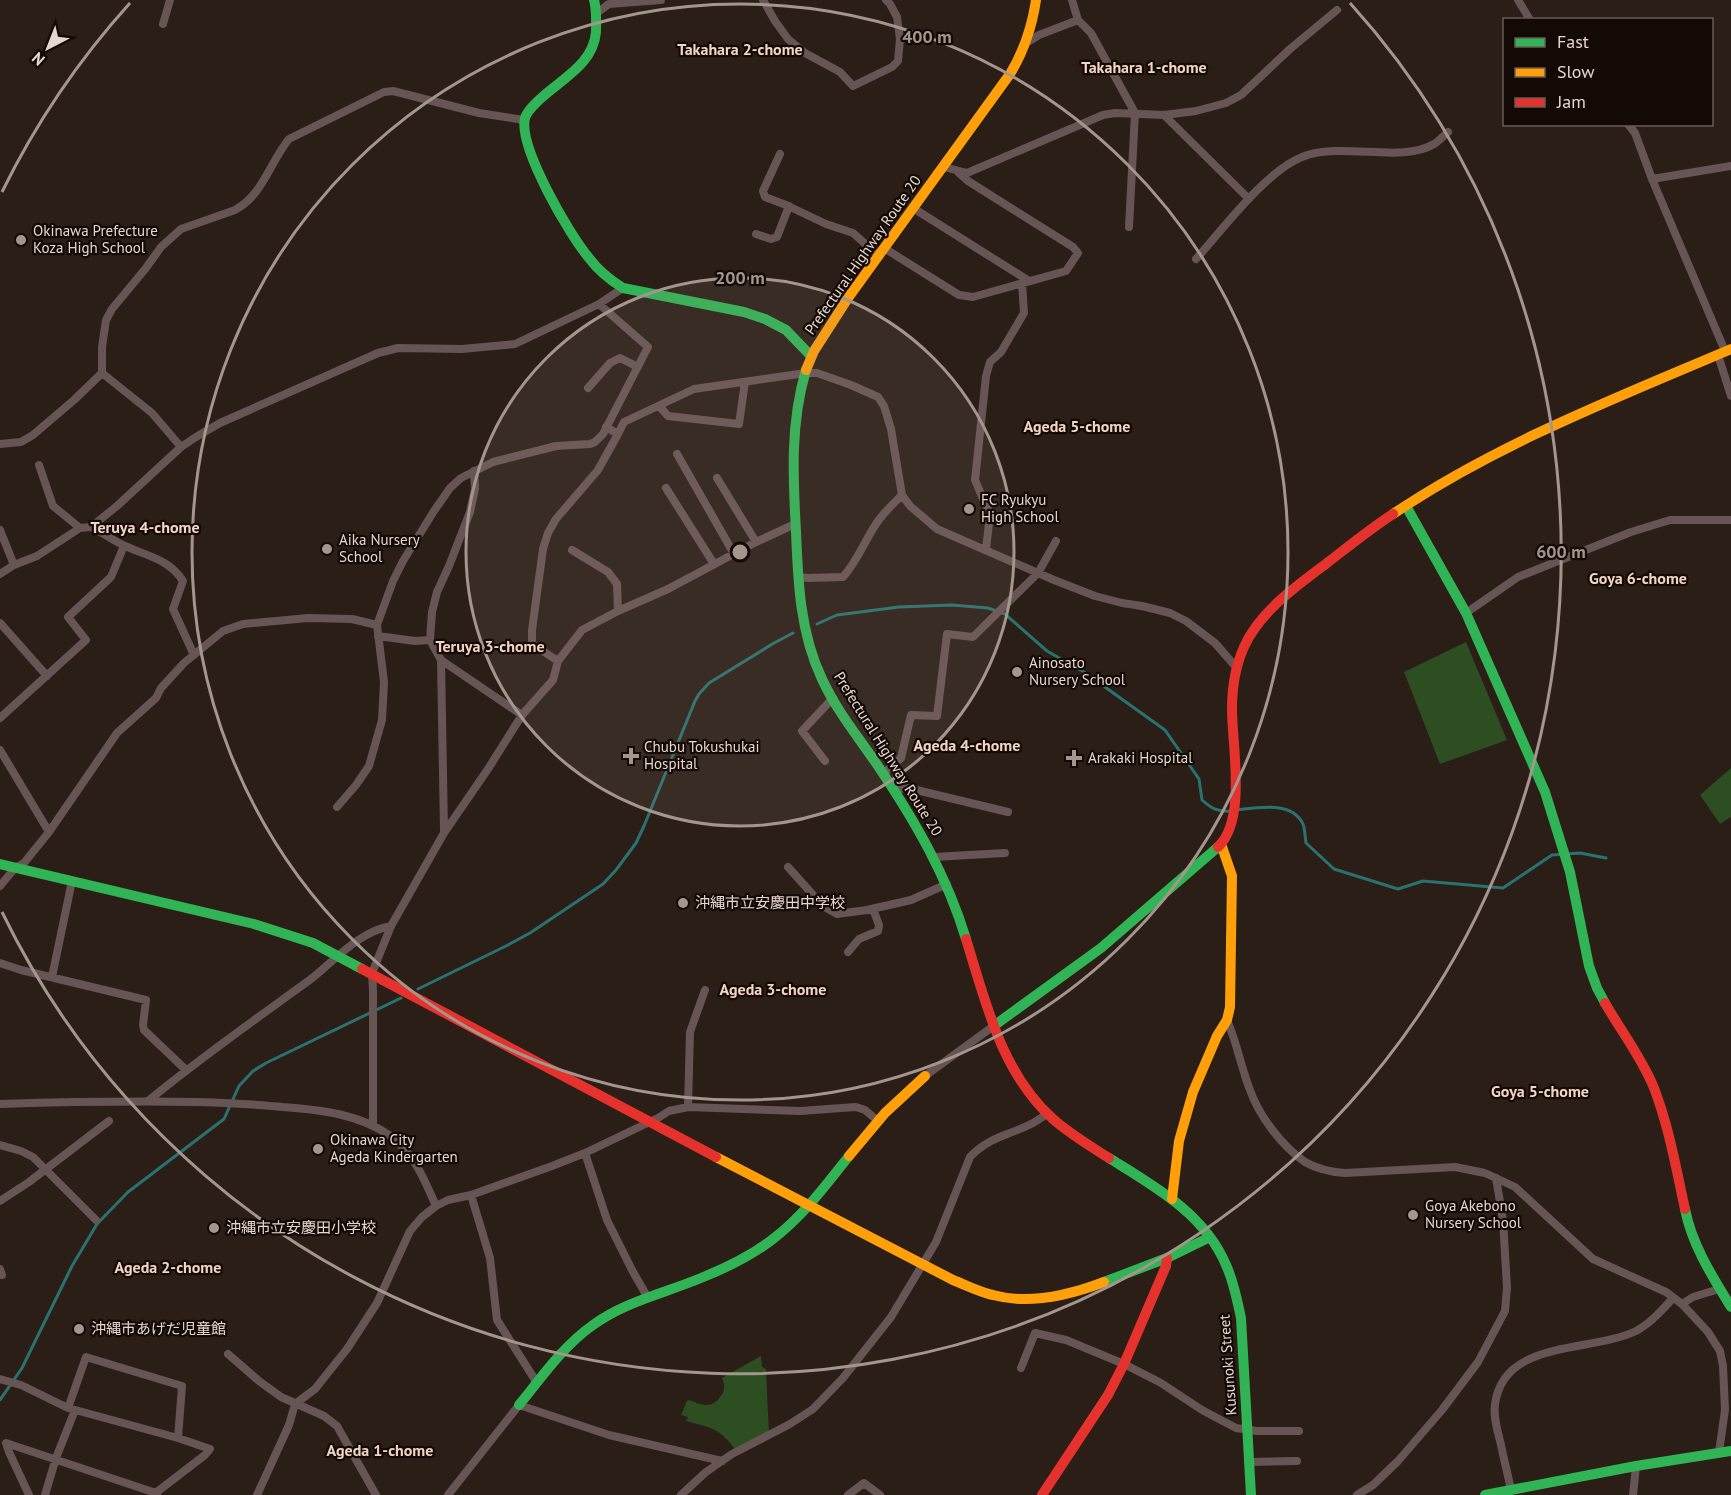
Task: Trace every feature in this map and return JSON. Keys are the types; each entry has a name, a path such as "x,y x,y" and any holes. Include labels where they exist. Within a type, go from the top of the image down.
{"street":[{"path":"163,24 170,0"},
{"path":"594,0 598,12 594,45 577,69 530,109 524,120 531,155 545,187 587,255 611,281 623,288 744,312 765,319 786,330 811,356"},
{"path":"598,12 609,4 661,0"},
{"path":"763,0 788,39 805,53 840,72 854,86 892,67 898,61 900,39 897,17 886,0"},
{"name":"Prefectural Highway Route 20","path":"1036,0 1033,26 1019,62 881,252 811,356 800,395 794,430 795,524 803,623 822,678 833,698 934,857 957,910 982,991 1006,1057 1028,1091 1047,1114 1087,1144 1172,1199 1210,1237"},
{"path":"1072,0 1078,20 1091,33 1135,113 1129,228"},
{"path":"1518,0 1529,18"},
{"path":"944,166 967,173 1115,112 1164,115 1226,103 1240,95 1336,10"},
{"path":"1026,43 1039,35 1078,20"},
{"path":"0,444 21,442 33,435 102,372 102,347 106,320 112,309 161,247 181,229 242,206 262,183 289,139 384,92 393,91 479,113 524,120"},
{"path":"1164,115 1249,199"},
{"path":"1630,126 1635,133 1725,352 1731,396"},
{"path":"1196,259 1272,175 1289,163 1303,156 1317,153 1351,150 1417,151 1434,144 1448,132"},
{"path":"780,154 763,191 765,197 826,224 853,233 881,252 959,296 973,297 1066,271 1078,253 1073,247 968,181 958,172"},
{"path":"1652,179 1731,166"},
{"path":"756,234 771,239 777,237 789,206"},
{"path":"913,207 1025,282"},
{"path":"986,549 990,515 975,480 986,376 990,362 1001,352 1024,313 1025,282"},
{"path":"91,527 181,447 220,423 378,353 398,348 462,349 515,344 599,304 623,288"},
{"path":"337,807 369,766 382,720 384,682 377,625 403,561 434,511 461,478 493,462 556,446 595,442 603,434 638,368 648,347 599,304"},
{"path":"448,1495 519,1405 576,1338 592,1325 625,1307 705,1277 752,1254 773,1239 809,1206 878,1121 925,1076 1101,948 1221,844 1232,816 1234,804 1231,712 1236,667 1245,645 1270,610 1352,543 1440,485 1546,429 1725,352"},
{"path":"588,388 610,363 620,358 638,368"},
{"path":"102,372 152,413 181,447"},
{"path":"558,661 532,644 543,549 556,519 598,470 624,422 694,390 817,373 878,397 884,406 891,429 902,495 910,506 937,529 1095,596 1170,613 1186,621 1215,643 1236,667"},
{"path":"659,406 668,416 739,424 745,382"},
{"path":"606,427 618,434"},
{"path":"676,454 734,554"},
{"path":"39,465 52,506 80,528"},
{"path":"474,471 475,489 470,512 437,592 432,612 430,640 441,660 522,715"},
{"path":"717,478 756,543"},
{"path":"666,488 714,564"},
{"path":"798,576 843,577 855,564 878,521 902,495"},
{"path":"1406,506 1466,613 1545,792 1564,849 1589,966 1597,988 1641,1064 1660,1104 1689,1229 1719,1289 1731,1307"},
{"path":"1466,613 1518,577 1631,532 1670,520 1731,520"},
{"path":"373,1126 372,973 391,926 444,833 522,715 553,680 558,661 582,630 795,524"},
{"path":"0,574 14,565 37,556 80,528 91,527 124,546 149,554 167,564 183,581 173,609 194,655"},
{"path":"0,530 14,565"},
{"path":"883,774 901,758 911,715 937,716 947,634 973,637 1038,573 1056,541"},
{"path":"0,718 86,640 68,617 111,577 124,546"},
{"path":"572,550 608,572 616,584 618,611"},
{"path":"0,886 15,868 24,863 49,832 117,733 156,698 161,688 184,663 224,631 243,624 308,618 352,619 377,625"},
{"path":"0,623 46,676"},
{"path":"378,636 415,642 430,640"},
{"path":"441,660 444,833"},
{"path":"825,761 802,731 833,698"},
{"path":"0,750 49,832"},
{"path":"893,790 908,788 1008,812"},
{"path":"1172,1199 1179,1141 1193,1092 1217,1036 1227,1020 1231,993 1232,876 1221,844"},
{"path":"934,857 1005,853"},
{"path":"0,864 284,933 313,943 809,1206 953,1280 991,1295 1010,1299 1030,1299 1079,1292 1167,1258 1210,1237"},
{"path":"788,867 823,906 837,914 911,900 947,885"},
{"path":"52,977 72,881"},
{"path":"848,952 859,939 878,931 879,925 873,909"},
{"path":"148,1101 337,956 378,928 391,926"},
{"path":"0,963 146,1000 144,1030 186,1070"},
{"path":"688,1107 690,1032 705,990"},
{"path":"1227,1020 1236,1040 1250,1091 1263,1118 1281,1140 1306,1162 1327,1171 1345,1173 1455,1167 1485,1173 1515,1187 1593,1259 1666,1292 1682,1304 1708,1332 1720,1351 1725,1410 1719,1452"},
{"path":"0,1104 198,1102 242,1103 326,1111 373,1126 393,1138 411,1156 436,1206"},
{"path":"257,1495 289,1425 295,1404 315,1389 347,1349 377,1303 410,1231 436,1206 585,1153 669,1111 688,1107 800,1111 856,1107 865,1110 878,1121"},
{"path":"681,1495 722,1461 813,1409 843,1378 891,1317 936,1242 970,1157 978,1148 991,1140 1030,1124 1047,1114"},
{"path":"0,1201 110,1121"},
{"path":"0,1145 33,1157 96,1220"},
{"path":"585,1153 607,1220 648,1298"},
{"path":"1357,1495 1373,1485 1398,1461 1442,1410 1478,1362 1505,1311 1507,1287 1503,1220 1496,1178"},
{"path":"471,1195 490,1258 497,1320 537,1383"},
{"name":"Kusunoki Street","path":"1210,1237 1226,1264 1241,1318 1251,1495"},
{"path":"1042,1495 1108,1395 1124,1364 1166,1266 1167,1258"},
{"path":"1682,1304 1693,1297 1719,1289"},
{"path":"1511,1490 1494,1418 1494,1405 1499,1386 1511,1371 1525,1360 1559,1349 1606,1341 1635,1331 1650,1323 1673,1298"},
{"path":"1021,1368 1035,1333 1066,1340 1124,1364 1161,1383 1202,1410 1236,1428 1299,1431"},
{"path":"228,1354 258,1381 281,1397 324,1416 337,1426 376,1495"},
{"path":"45,1495 86,1357 182,1386 178,1438"},
{"path":"0,1379 21,1385 72,1409 210,1449 156,1494 56,1458 6,1443 28,1495"},
{"path":"519,1405 609,1435 722,1461"},
{"path":"1485,1495 1731,1450"},
{"path":"1248,1462 1297,1461"},
{"name":"Kusunoki Street","path":"1243,1495 1248,1462"},
{"path":"1633,1495 1636,1466"},
{"path":"848,1495 864,1483 880,1495"}],"green space":[{"path":"1466,642 1507,740 1440,764 1404,672"},
{"path":"1731,768 1731,817 1720,824 1700,795"},
{"path":"761,1356 762,1367 766,1369 769,1435 737,1452 716,1430 686,1421 688,1417 681,1415 689,1400 706,1405 717,1401 724,1390 722,1378"}],"waterway":[{"path":"817,624 837,615 899,607 952,605 988,608 1005,614 1047,651 1084,672 1165,730 1199,779 1202,800 1214,809 1230,811"},
{"path":"418,989 530,933 603,884 636,843 699,694 709,683 793,633"},
{"path":"1236,810 1273,807 1291,811 1303,824 1306,843 1334,869 1398,889 1423,881 1503,888 1552,855 1580,853 1606,858"},
{"path":"0,1400 22,1368 72,1266 97,1224 128,1192 224,1119 239,1086 253,1071 401,998"}],"traffic: fast":[{"path":"594,0 596,32 589,54 575,71 535,104 525,118 529,149 558,211 596,267 623,288 744,312 765,319 786,330 811,356"},
{"path":"806,370 797,410 794,471 799,588 809,644 822,679 834,702 892,787 929,849 940,871 966,939"},
{"path":"1406,506 1466,613 1545,792 1570,872 1589,966 1605,1003"},
{"path":"995,1025 1101,948 1218,847"},
{"path":"0,864 254,924 313,943 362,969"},
{"path":"519,1405 562,1352 582,1333 605,1317 631,1304 720,1270 773,1239 804,1210 849,1156"},
{"path":"1109,1158 1143,1179 1192,1216 1217,1247 1229,1271 1241,1318 1251,1495"},
{"path":"1685,1209 1698,1248 1731,1307"},
{"path":"1104,1282 1167,1258 1210,1237"},
{"path":"1485,1495 1636,1466 1731,1451"}],"traffic: slow":[{"path":"806,370 814,351 848,298 1010,74 1027,38 1036,0"},
{"path":"1393,514 1515,444 1601,404 1731,349"},
{"path":"1172,1199 1179,1141 1193,1092 1217,1036 1227,1020 1230,1007 1232,876 1221,844"},
{"path":"849,1156 885,1113 925,1076"},
{"path":"716,1157 953,1280 983,1292 1007,1298 1035,1299 1077,1291 1104,1282"}],"traffic: jam":[{"path":"1218,847 1227,835 1235,801 1232,701 1236,670 1244,647 1260,622 1280,600 1393,514"},
{"path":"966,939 989,1012 1020,1080 1053,1119 1109,1158"},
{"path":"362,969 716,1157"},
{"path":"1605,1003 1654,1088 1668,1133 1685,1209"},
{"path":"1042,1495 1108,1395 1124,1364 1166,1266 1167,1258"}],"place":[{"name":"Okinawa Prefecture Koza High School","path":"21,240"},
{"name":"FC Ryukyu High School","path":"969,509"},
{"name":"Aika Nursery School","path":"327,549"},
{"name":"Ainosato Nursery School","path":"1017,672"},
{"name":"Chubu Tokushukai Hospital","path":"631,756"},
{"name":"Arakaki Hospital","path":"1074,758"},
{"name":"沖縄市立安慶田中学校","path":"683,903"},
{"name":"Okinawa City Ageda Kindergarten","path":"318,1149"},
{"name":"Goya Akebono Nursery School","path":"1413,1215"},
{"name":"沖縄市立安慶田小学校","path":"214,1228"},
{"name":"沖縄市あげだ児童館","path":"79,1329"}],"district":[{"name":"Takahara 2-chome","path":"740,49"},
{"name":"Takahara 1-chome","path":"1144,67"},
{"name":"Ageda 5-chome","path":"1077,426"},
{"name":"Teruya 4-chome","path":"145,527"},
{"name":"Goya 6-chome","path":"1638,578"},
{"name":"Teruya 3-chome","path":"490,646"},
{"name":"Ageda 4-chome","path":"967,745"},
{"name":"Ageda 3-chome","path":"773,989"},
{"name":"Goya 5-chome","path":"1540,1091"},
{"name":"Ageda 2-chome","path":"168,1267"},
{"name":"Ageda 1-chome","path":"380,1450"}]}
